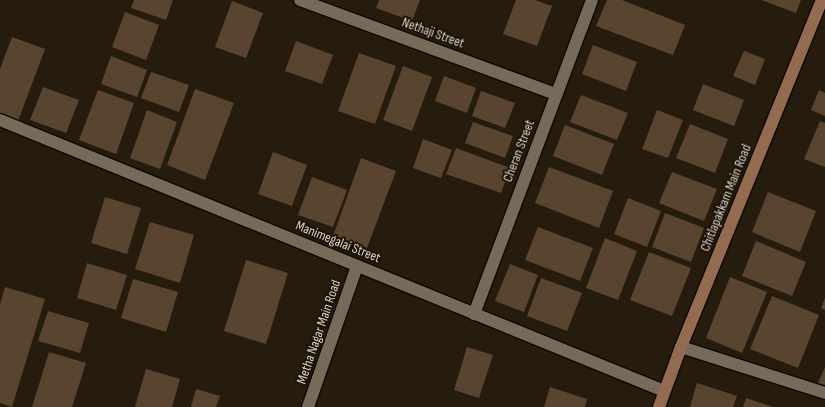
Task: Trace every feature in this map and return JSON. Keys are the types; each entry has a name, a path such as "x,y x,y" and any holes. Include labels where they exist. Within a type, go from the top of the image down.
{"street":[{"name":"Nethaji Street","path":"300,0 556,94"},
{"name":"Cheran Street","path":"474,314 592,0"},
{"name":"Chitlapakkam Main Road","path":"659,407 681,347 822,0"},
{"name":"Manimegalai Street","path":"0,120 664,391"},
{"name":"Metha Nagar Main Road","path":"308,407 357,266"},
{"path":"681,347 825,393"}],"building":[{"path":"134,0 173,0 166,20 131,8"},
{"path":"379,0 420,0 412,21 376,8"},
{"path":"516,0 535,0 552,6 537,46 503,34"},
{"path":"607,0 622,0 685,25 673,55 596,26"},
{"path":"761,0 801,0 796,13"},
{"path":"232,1 263,13 246,58 215,47"},
{"path":"125,12 159,25 146,60 112,47"},
{"path":"12,37 45,49 18,121 0,114 0,69"},
{"path":"296,41 333,55 322,84 285,71"},
{"path":"593,45 637,62 626,91 582,74"},
{"path":"744,51 765,59 755,85 733,76"},
{"path":"359,53 396,66 375,124 338,111"},
{"path":"111,56 147,70 137,97 101,84"},
{"path":"403,66 432,77 412,131 383,120"},
{"path":"151,72 189,85 179,112 141,98"},
{"path":"444,76 476,88 467,113 435,101"},
{"path":"703,84 744,100 734,126 693,110"},
{"path":"43,87 79,100 66,133 30,120"},
{"path":"195,89 234,103 205,180 167,165"},
{"path":"98,90 134,103 116,154 79,140"},
{"path":"819,90 825,93 825,116 811,110"},
{"path":"481,91 515,103 505,128 472,116"},
{"path":"581,95 628,113 617,140 570,122"},
{"path":"147,110 177,122 160,169 130,158"},
{"path":"657,110 683,120 668,158 642,149"},
{"path":"820,121 825,123 825,167 804,159"},
{"path":"473,122 513,136 505,158 465,143"},
{"path":"690,124 728,139 715,173 676,158"},
{"path":"565,125 614,144 602,175 553,156"},
{"path":"423,139 452,150 441,178 413,168"},
{"path":"456,148 510,168 501,193 446,174"},
{"path":"273,152 307,165 292,206 258,194"},
{"path":"361,158 396,171 367,248 333,236"},
{"path":"549,167 613,191 599,228 535,203"},
{"path":"672,172 717,189 704,221 659,203"},
{"path":"312,177 347,190 333,227 298,215"},
{"path":"768,192 816,211 800,252 752,232"},
{"path":"105,197 141,208 127,254 91,243"},
{"path":"628,198 661,211 647,247 614,234"},
{"path":"665,213 704,228 691,262 652,247"},
{"path":"150,222 194,235 180,283 135,269"},
{"path":"538,227 593,248 580,281 525,260"},
{"path":"605,238 637,251 618,300 586,288"},
{"path":"756,241 806,262 792,296 742,276"},
{"path":"649,252 691,268 672,316 630,300"},
{"path":"246,260 288,273 266,344 224,331"},
{"path":"87,263 127,275 116,310 77,298"},
{"path":"510,264 538,275 524,312 495,301"},
{"path":"730,277 767,292 742,353 706,338"},
{"path":"541,278 582,293 567,331 527,316"},
{"path":"133,279 178,292 166,332 121,318"},
{"path":"5,287 45,299 12,407 0,403 0,304"},
{"path":"772,296 819,315 798,368 750,349"},
{"path":"825,298 825,310 821,308"},
{"path":"48,311 89,323 80,353 38,341"},
{"path":"467,347 493,355 479,398 454,390"},
{"path":"49,352 86,363 72,407 32,407"},
{"path":"825,367 825,385 818,383"},
{"path":"146,369 180,379 172,407 135,407"},
{"path":"697,383 737,396 733,407 690,407"},
{"path":"550,387 587,399 585,407 544,407"},
{"path":"196,389 220,396 216,407 191,407"},
{"path":"746,398 773,407 743,407"}]}
